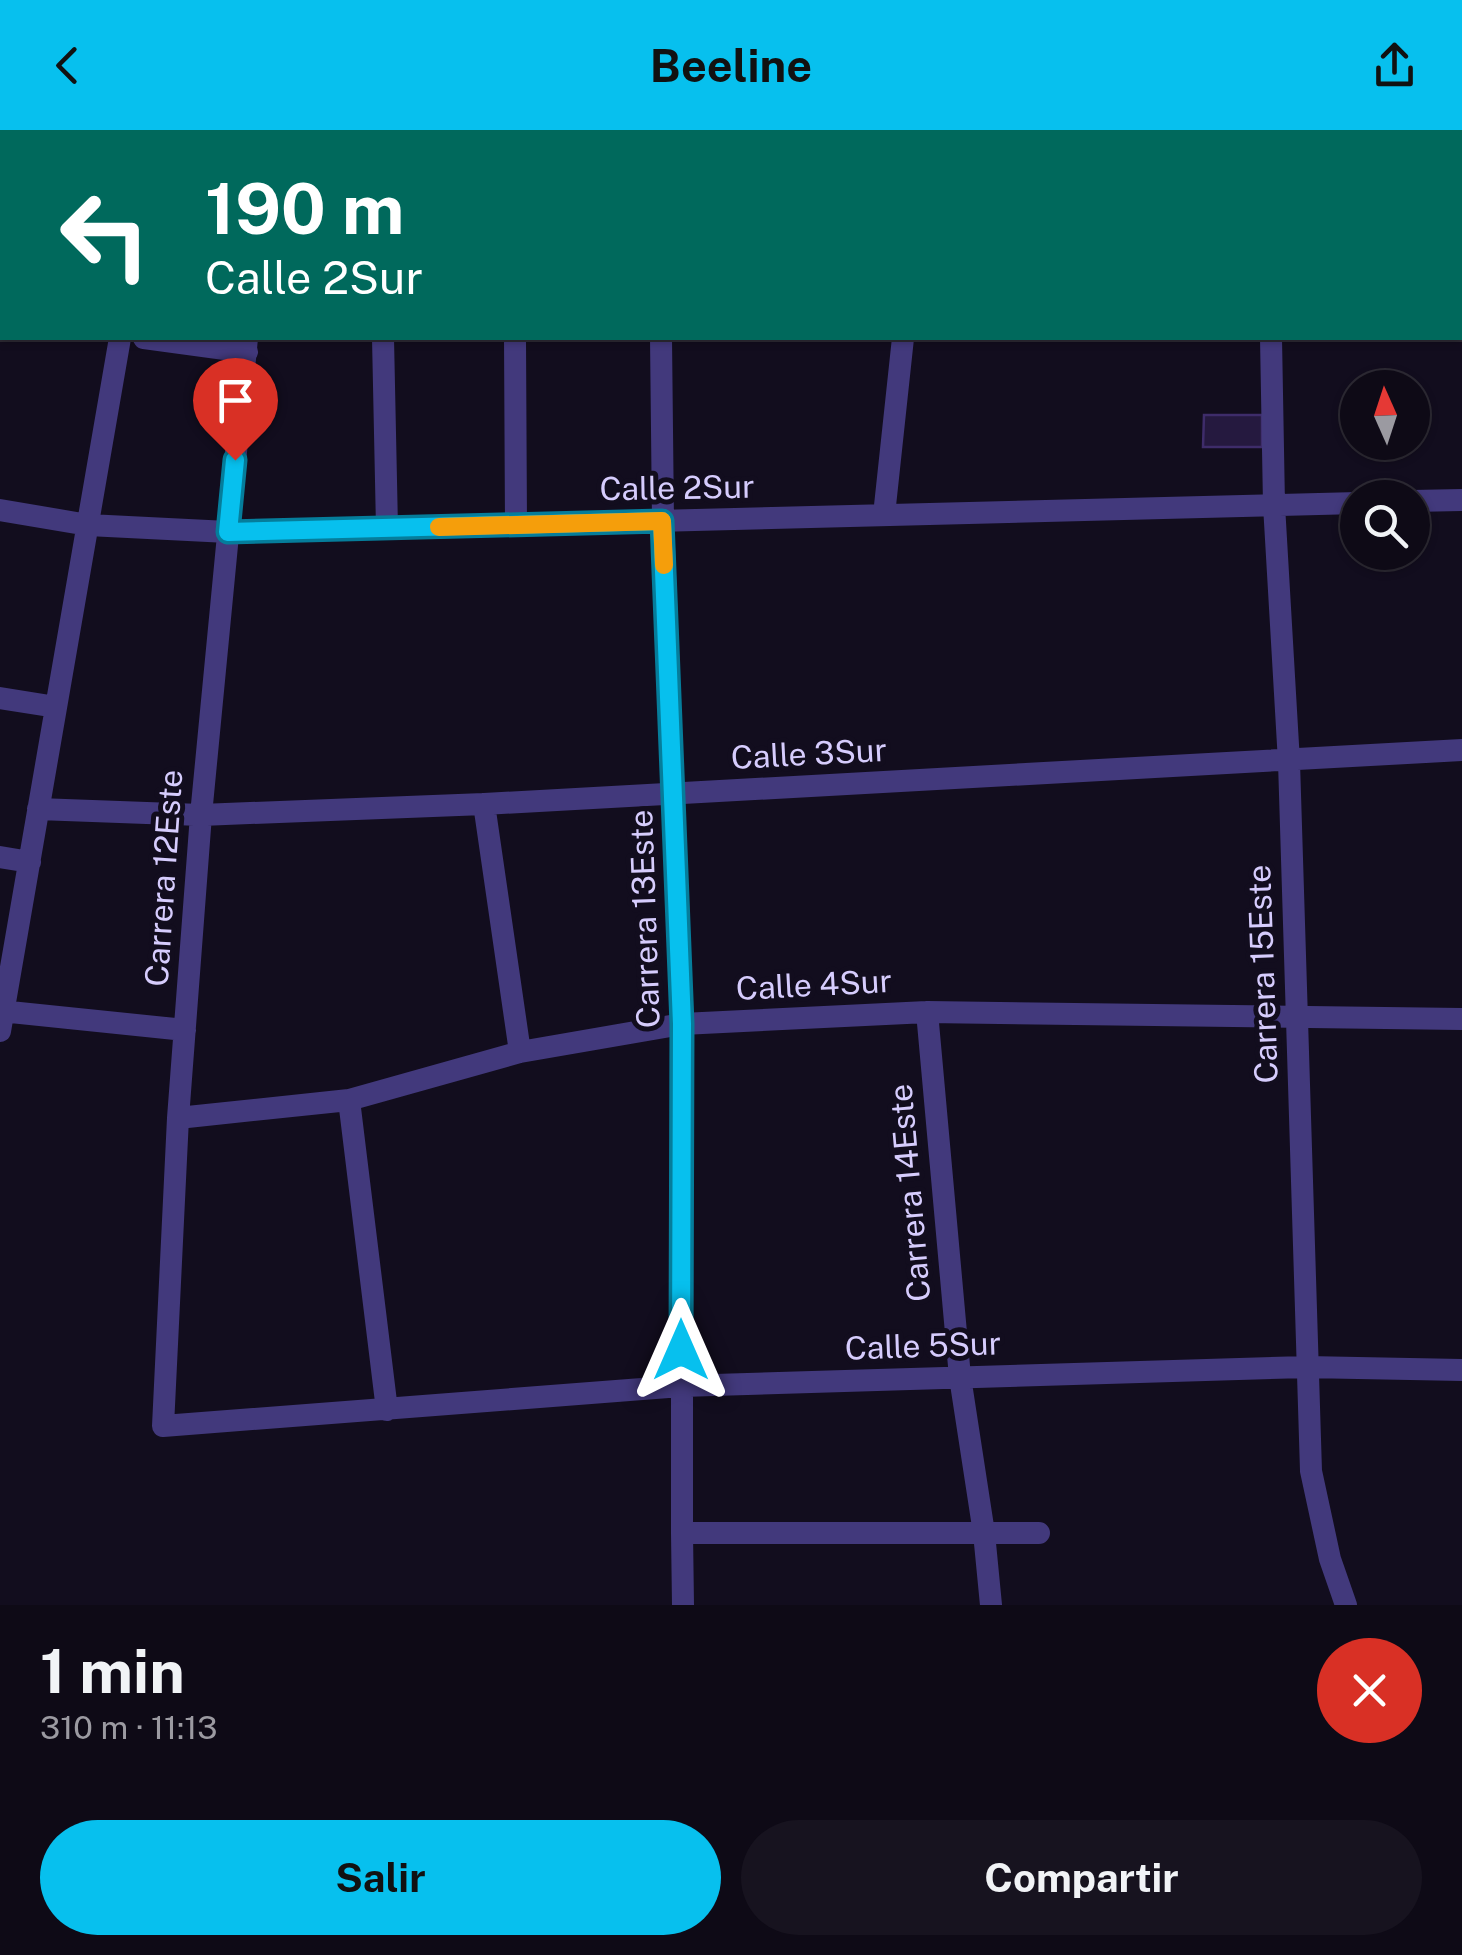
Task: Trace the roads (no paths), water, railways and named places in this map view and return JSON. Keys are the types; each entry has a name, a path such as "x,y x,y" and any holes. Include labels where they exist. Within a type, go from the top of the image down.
{"street":[{"path":"120,340 1,1018 185,1030"},
{"path":"173,340 247,345"},
{"path":"384,340 387,528"},
{"path":"514,340 516,524"},
{"name":"Carrera 13Este","path":"661,340 662,521 682,1024 683,1605"},
{"path":"884,516 903,340"},
{"name":"Carrera 15Este","path":"1271,340 1274,506 1289,762 1311,1471 1330,1559 1346,1605"},
{"name":"Carrera 12Este","path":"164,1426 178,1118 201,815 247,345"},
{"path":"1430,501 1462,500"},
{"name":"Calle 2Sur","path":"0,510 88,524 228,532 1340,504"},
{"path":"0,698 56,707"},
{"name":"Calle 3Sur","path":"38,809 201,815 484,804 1462,750"},
{"path":"484,804 520,1052"},
{"path":"0,857 30,862"},
{"name":"Calle 4Sur","path":"178,1118 349,1100 520,1052 682,1024 927,1012 1462,1019"},
{"name":"Carrera 14Este","path":"927,1012 960,1377 991,1605"},
{"path":"349,1100 387,1410"},
{"name":"Calle 5Sur","path":"164,1426 681,1386 1306,1367 1462,1370"},
{"path":"682,1533 1039,1532"}]}
